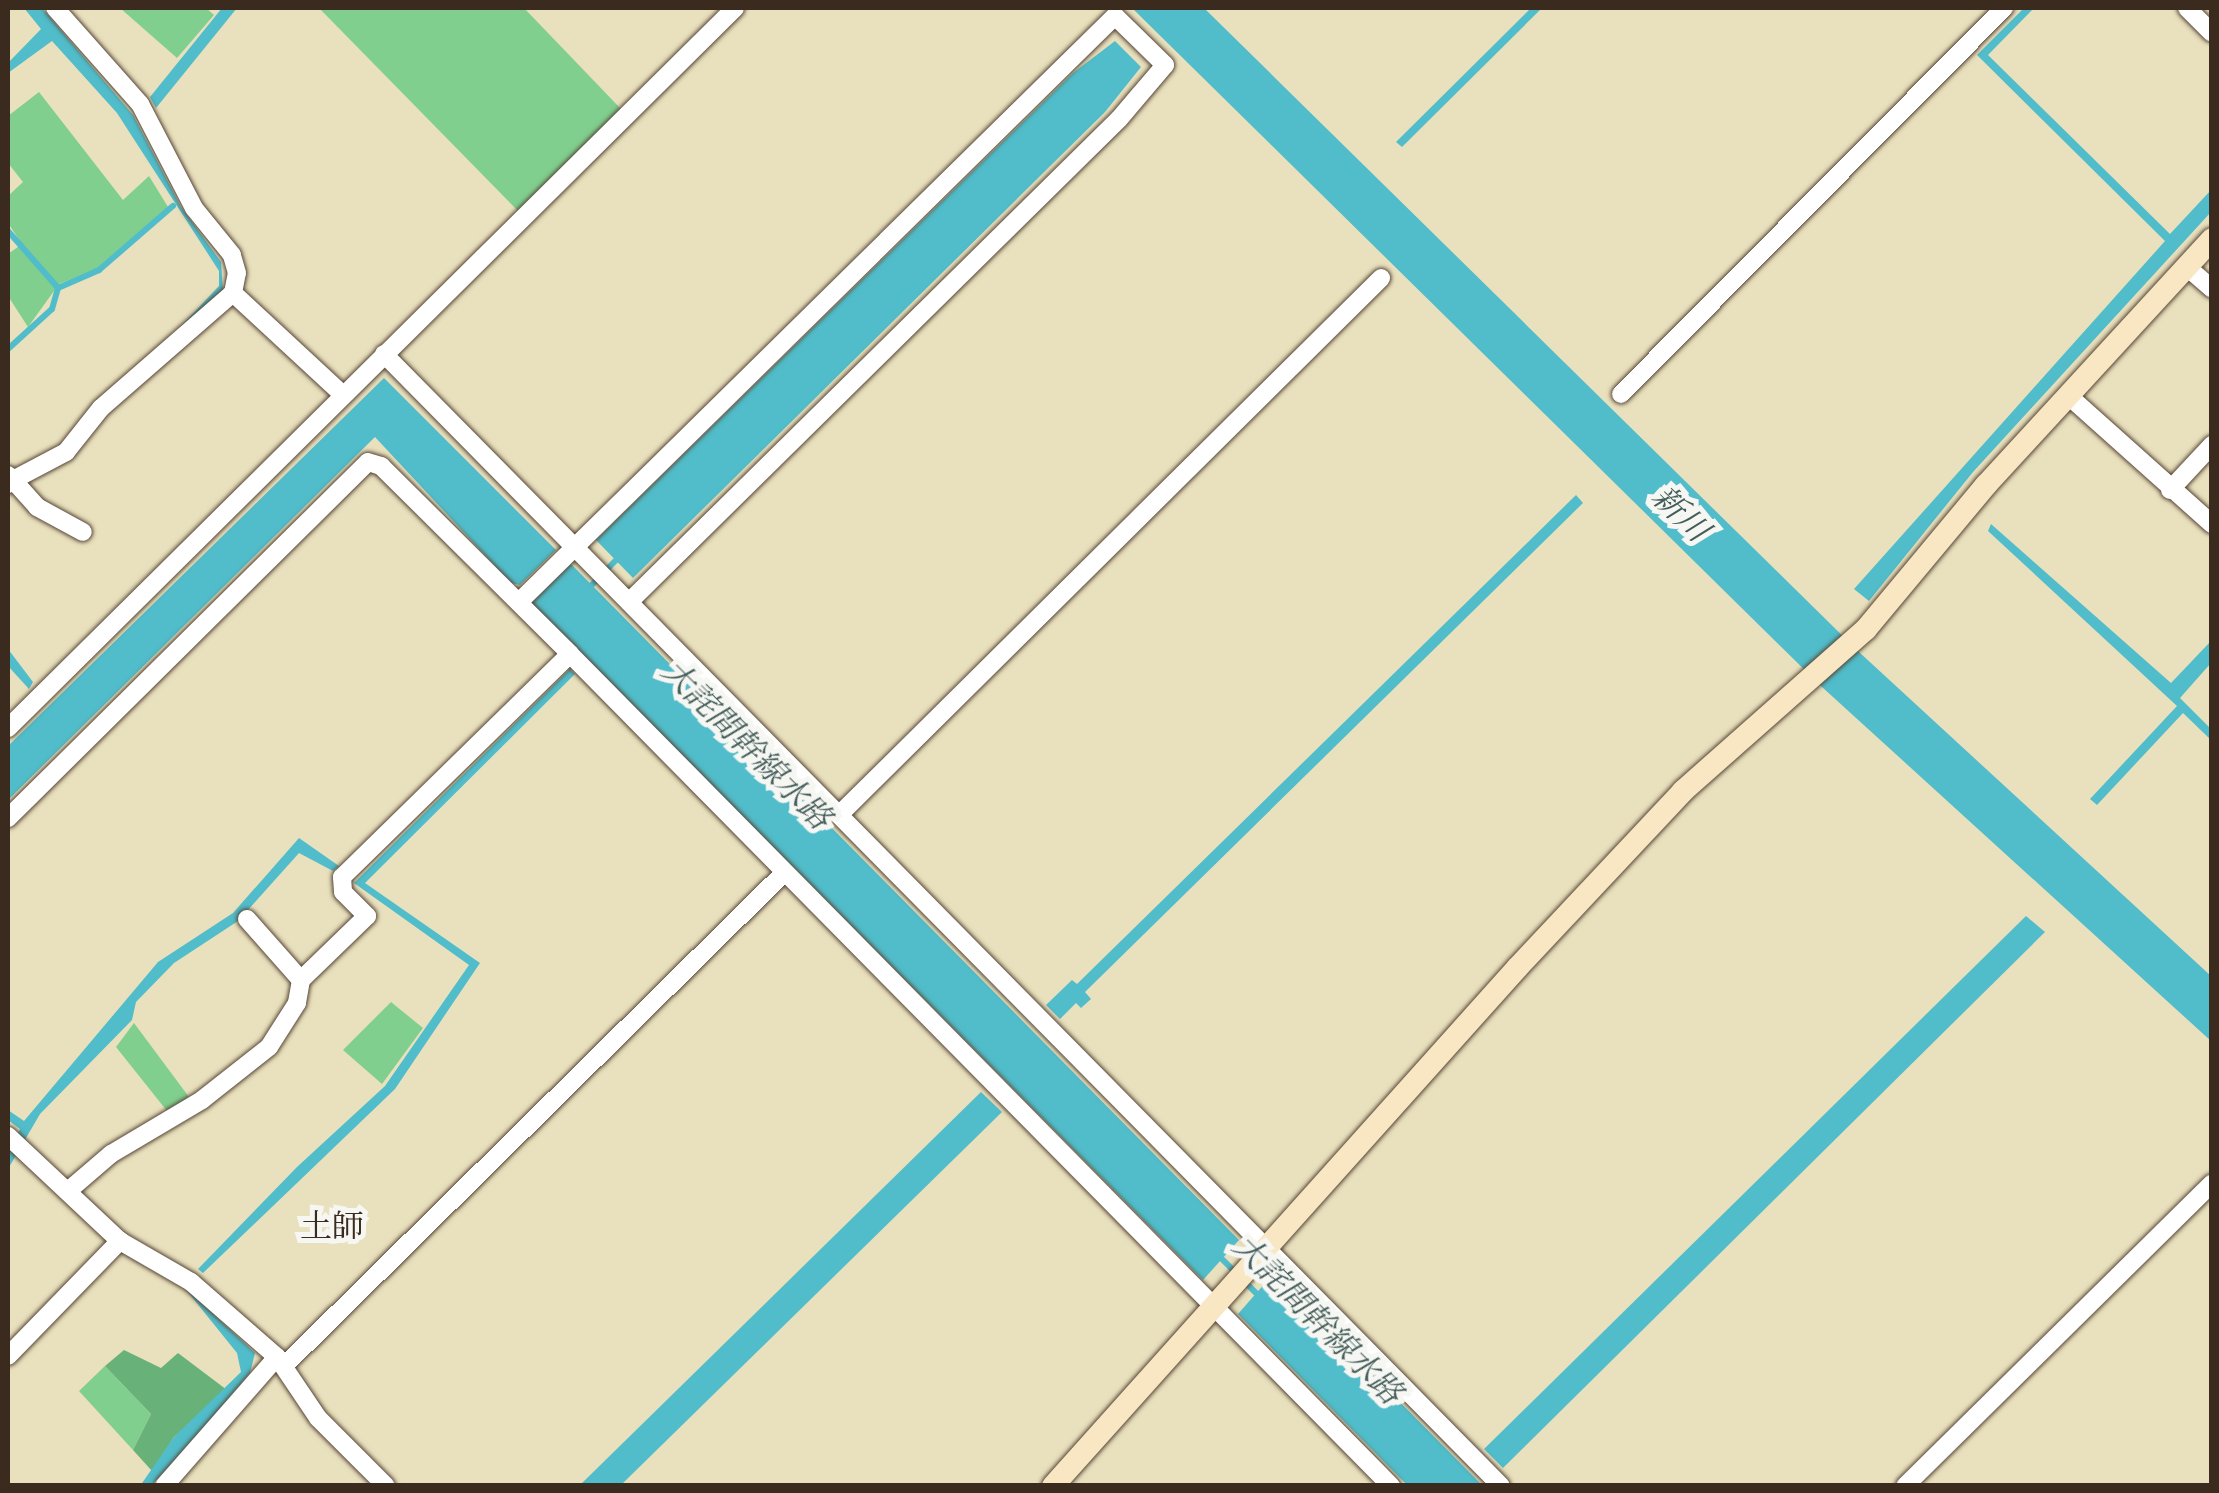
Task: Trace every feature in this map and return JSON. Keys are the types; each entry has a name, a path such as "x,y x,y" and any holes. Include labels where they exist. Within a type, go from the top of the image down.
{"street":[{"path":"55,8 151,121 194,208 232,255 238,273 232,292 101,408 66,452 9,480 37,507 83,532"},
{"path":"8,728 735,8"},
{"path":"1621,394 2004,8"},
{"path":"2187,8 2212,33"},
{"path":"519,602 1115,16 1165,65 1119,119 629,602"},
{"path":"1053,1486 1683,791 1866,628 1986,485 2072,398 2212,239"},
{"path":"2187,267 2212,289"},
{"path":"840,814 1381,278"},
{"path":"232,292 342,393"},
{"path":"384,354 1501,1486"},
{"path":"2072,398 2212,524"},
{"path":"2170,490 2212,444"},
{"path":"8,818 368,462 381,466 1391,1486"},
{"path":"69,1190 111,1154 202,1100 269,1047 285,1028 301,980 367,916 342,892 342,876 570,654"},
{"path":"164,1486 281,1361 785,872"},
{"path":"247,919 301,980"},
{"path":"13,1141 120,1241 191,1282 281,1361 318,1418 386,1486"},
{"path":"1906,1486 2212,1183"},
{"path":"8,1356 120,1241"}],"green space":[{"path":"120,8 206,8 214,15 177,58"},
{"path":"319,8 524,8 621,109 518,211"},
{"path":"39,92 123,200 149,176 168,207 96,269 59,284 28,327 8,296 8,254 22,244 8,223 8,196 23,182 8,163 8,116"},
{"path":"391,1002 423,1028 382,1084 343,1050"},
{"path":"134,1023 189,1097 167,1111 116,1047"},
{"path":"124,1350 161,1368 178,1353 227,1390 174,1437 152,1471 133,1450 151,1414 105,1366"},
{"path":"105,1366 151,1414 133,1450 79,1391"}],"water":[{"path":"24,8 42,8 133,115 181,207 221,262 223,290 164,344 219,286 219,271 117,113 52,41 8,73 8,63 41,29"},
{"path":"222,8 237,8 156,108 150,97"},
{"name":"新川","path":"1132,8 1204,8 1859,652 2211,976 2211,1041 1822,687"},
{"path":"1531,8 1542,8 1402,147 1396,142"},
{"path":"2024,8 2034,8 1988,55 2170,234 2211,190 2211,212 1973,472 1869,601 1854,589 2165,241 1977,55"},
{"path":"1115,41 1141,67 1105,112 633,578 596,540 1073,73"},
{"path":"384,378 556,550 520,585 511,583 375,437 8,800 8,746"},
{"path":"1576,495 1583,503 1085,992 1091,999 1081,1008 1076,1003 1060,1019 1046,1005 1072,980 1077,984"},
{"path":"1991,524 2171,683 2211,641 2211,663 2180,698 2211,729 2211,740 2183,713 2097,805 2090,799 2177,706 1988,531"},
{"path":"571,564 1239,1240 1203,1280 531,603"},
{"path":"8,649 33,682 29,689 8,666"},
{"path":"570,669 575,674 365,883 480,963 395,1089 203,1273 198,1269 297,1167 385,1086 469,965 354,883"},
{"path":"299,838 339,866 333,871 299,853 238,921 174,963 136,1002 132,1020 40,1114 8,1169 8,1152 20,1129 8,1120 8,1110 24,1121 158,962 233,913"},
{"path":"2026,916 2045,932 1503,1468 1484,1449"},
{"path":"981,1092 1002,1112 621,1485 580,1485"},
{"path":"1273,1274 1482,1485 1407,1485 1238,1314"},
{"path":"183,1286 255,1353 250,1373 212,1418 152,1485 140,1486 174,1437 241,1372 237,1353"}],"waterway":[{"path":"8,349 52,309 58,288 99,270 173,206"},
{"path":"8,231 58,288"},
{"path":"587,590 620,556"},
{"name":"大詫間幹線水路","path":"1218,1255 1262,1299"}],"district":[{"name":"土師","path":"332,1227"}]}
